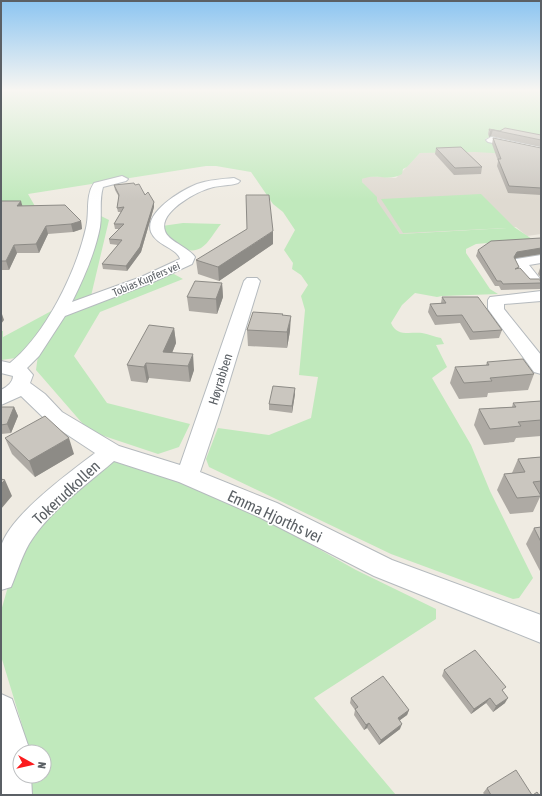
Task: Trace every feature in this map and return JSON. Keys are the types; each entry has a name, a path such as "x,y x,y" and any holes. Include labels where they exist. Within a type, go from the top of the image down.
{"street":[{"path":"491,140 541,150"},
{"name":"Emma Hjorths vei","path":"122,179 98,185 95,192 93,227 82,262 58,313 35,350 9,380 38,399 55,416 111,452 187,476 268,510 383,568 541,629"},
{"name":"Tobias Kupfers vei","path":"58,313 146,280 187,261 188,257 185,252 164,241 158,232 158,218 163,212 199,188 219,182 234,181"},
{"path":"533,280 523,269 521,262 541,259"},
{"name":"Høyrabben","path":"187,476 208,419 252,281"},
{"path":"541,296 496,300 496,309 541,368"},
{"name":"Tokerudkollen","path":"1,578 8,561 24,532 66,488 111,452"},
{"path":"1,710 12,748 14,795"}],"shaded area":[{"path":"448,151 494,152 541,157 541,234 527,236 516,227 400,234 362,182 362,179 368,176 396,178 420,153"}],"green space":[{"path":"1,127 541,127 541,137 507,131 485,139 500,142 529,155 475,152 420,153 407,167 403,169 402,174 387,178 367,177 362,179 362,182 377,197 377,201 400,234 507,228 403,233 381,199 481,194 514,227 532,239 476,244 466,249 466,253 490,289 498,294 437,297 415,293 402,305 391,323 400,332 427,334 441,338 444,344 436,345 447,367 432,378 471,445 490,491 533,578 519,598 513,599 391,554 209,467 206,459 218,428 269,435 311,418 318,377 299,375 305,310 301,296 308,285 301,275 292,269 293,263 284,250 295,230 283,212 273,204 251,172 216,166 206,166 28,194 36,208 1,218"},
{"path":"97,214 109,220 91,296 172,273 183,279 100,312 74,356 107,403 190,424 179,447 158,454 89,431 36,370 38,355 1,360 1,331 3,331 3,337 68,302"},
{"path":"183,223 221,224 204,246 195,250 189,250 173,241 162,226"},
{"path":"114,461 201,489 262,517 356,570 436,609 436,619 314,698 396,795 30,795 29,784 52,784 52,744 24,744 22,725 1,656 1,611 7,590 22,553 48,518 94,473"}],"building":[{"path":"505,128 541,135 541,140 493,130 490,131 489,129 500,131"},
{"path":"493,138 541,148 541,188 509,186 498,159 501,159"},
{"path":"461,147 482,167 455,168 436,148"},
{"path":"134,183 135,185 139,184 145,195 148,192 154,202 140,247 126,266 102,264 122,240 109,239 124,224 114,224 124,207 117,208 119,195 114,185"},
{"path":"246,195 269,195 273,231 218,267 196,260 247,229"},
{"path":"1,201 21,201 17,206 65,205 81,221 71,224 46,226 36,244 14,245 6,261 1,261"},
{"path":"541,238 541,248 517,252 514,257 519,267 515,269 520,268 530,279 541,278 541,283 503,284 501,281 497,281 478,250 491,241"},
{"path":"195,281 222,283 216,299 187,297"},
{"path":"442,297 478,297 502,330 473,332 462,315 437,316 430,304 446,303"},
{"path":"253,312 291,316 287,332 247,330"},
{"path":"149,325 174,328 163,352 193,354 188,366 146,363 144,367 127,365"},
{"path":"523,359 534,374 490,378 492,381 464,383 455,367 489,365 487,362"},
{"path":"273,386 295,388 292,406 269,404"},
{"path":"541,401 541,420 518,422 521,426 490,429 479,409 516,407 513,403"},
{"path":"1,407 14,407 7,424 1,425"},
{"path":"45,416 69,438 29,461 5,438"},
{"path":"541,457 541,481 533,482 541,496 517,498 504,474 525,472 518,459"},
{"path":"541,527 541,542 534,528"},
{"path":"475,650 506,687 502,690 508,698 496,706 490,698 474,709 444,670"},
{"path":"383,676 409,710 398,718 402,724 381,740 369,723 366,725 355,709 358,707 351,698"},
{"path":"516,770 532,795 491,795 487,788"}]}
